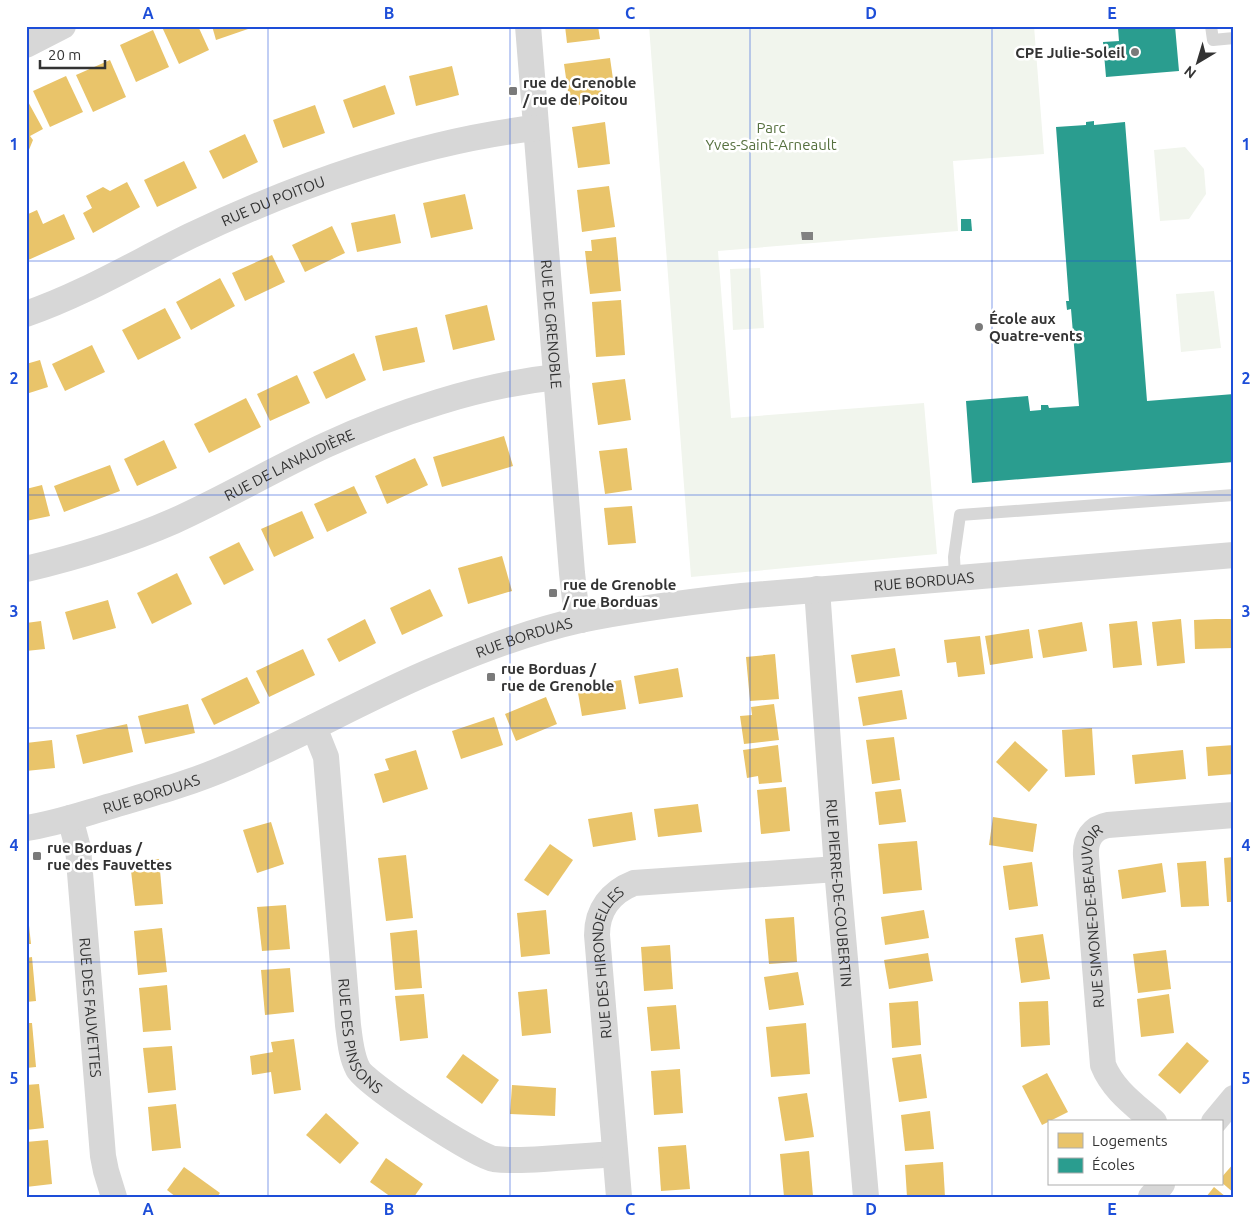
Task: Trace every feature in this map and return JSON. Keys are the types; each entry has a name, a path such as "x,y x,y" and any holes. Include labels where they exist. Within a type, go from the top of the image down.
{"street":[{"path":"26,45 62,26"},
{"name":"RUE DE GRENOBLE","path":"528,26 572,573 575,600 580,620"},
{"name":"RUE DU POITOU","path":"26,314 97,285 190,237 242,213 317,184 418,152 478,136 535,128"},
{"name":"RUE DE LANAUDIÈRE","path":"26,569 73,557 140,536 202,508 327,445 388,420 472,392 505,384 557,377"},
{"name":"RUE BORDUAS","path":"26,828 70,818 161,791 229,767 378,694 465,657 536,632 580,620 684,603 817,589 1234,555"},
{"name":"RUE PIERRE-DE-COUBERTIN","path":"817,589 837,869 866,1197"},
{"name":"RUE DES PINSONS","path":"314,727 326,757 348,1025 354,1059 358,1070 365,1078 391,1098 468,1147 491,1158 523,1160 616,1154"},
{"name":"RUE SIMONE-DE-BEAUVOIR","path":"1152,1120 1114,1086 1107,1076 1103,1065 1086,856 1087,841 1095,830 1108,825 1234,815"},
{"name":"RUE DES FAUVETTES","path":"70,818 78,848 103,1156 114,1197"},
{"name":"RUE DES HIRONDELLES","path":"619,1197 597,935 599,914 610,899 626,886 634,883 837,869"},
{"path":"1216,1120 1234,1098"},
{"path":"1151,1197 1160,1186"}],"lane":[{"path":"1212,26 1213,40 1234,38"},
{"path":"955,577 954,557 960,515 1234,495"}],"green space":[{"name":"Parc Yves-Saint-Arneault","path":"649,26 1034,26 1044,154 953,161 958,231 718,251 731,418 924,403 937,554 691,577"},
{"path":"1185,147 1204,169 1206,194 1189,219 1160,221 1154,150"},
{"path":"760,268 764,328 733,330 730,269"},
{"path":"1214,291 1221,348 1181,352 1176,294"}],"building: Logements":[{"path":"198,26 209,50 179,64 162,27"},
{"path":"212,26 247,26 248,29 216,40"},
{"path":"565,26 598,26 600,39 567,43"},
{"path":"153,30 169,67 136,82 120,45"},
{"path":"610,58 613,79 600,81 603,102 570,106 564,64"},
{"path":"110,60 126,97 93,112 76,75"},
{"path":"452,66 459,95 416,106 409,76"},
{"path":"66,76 83,112 50,127 33,91"},
{"path":"385,85 395,114 353,128 343,100"},
{"path":"26,98 43,129 30,136 33,140 26,157"},
{"path":"315,105 325,133 283,148 273,120"},
{"path":"605,122 610,164 578,168 572,127"},
{"path":"245,134 258,162 223,179 209,151"},
{"path":"184,161 197,188 157,207 144,180"},
{"path":"127,182 140,207 93,233 83,213 92,208 86,196 103,187 110,191"},
{"path":"609,186 615,227 582,232 577,190"},
{"path":"465,194 473,229 431,238 423,203"},
{"path":"37,210 43,224 64,214 75,239 26,261 26,215"},
{"path":"395,214 401,243 357,252 351,223"},
{"path":"332,226 345,253 305,272 292,245"},
{"path":"616,237 621,291 590,294 585,251 592,251 591,240"},
{"path":"272,255 285,282 245,301 232,273"},
{"path":"220,278 235,306 191,330 176,302"},
{"path":"621,300 625,355 596,357 592,302"},
{"path":"487,305 495,340 453,350 445,315"},
{"path":"165,308 181,338 138,360 122,330"},
{"path":"417,327 425,362 383,371 375,336"},
{"path":"92,345 105,372 65,391 52,364"},
{"path":"354,353 366,380 326,399 313,372"},
{"path":"40,360 48,387 26,394 26,364"},
{"path":"297,375 310,403 270,421 257,394"},
{"path":"625,379 631,420 598,425 592,383"},
{"path":"246,398 261,427 209,453 194,424"},
{"path":"504,436 513,466 442,487 433,457"},
{"path":"164,440 177,468 137,486 124,459"},
{"path":"627,448 632,490 605,494 599,451"},
{"path":"415,458 428,485 387,504 375,476"},
{"path":"110,465 120,491 64,512 54,486"},
{"path":"42,485 50,516 26,521 26,489"},
{"path":"354,486 367,513 327,532 314,504"},
{"path":"632,506 636,543 608,545 604,508"},
{"path":"302,511 314,538 274,557 261,529"},
{"path":"239,542 254,570 224,585 209,557"},
{"path":"502,556 512,591 468,604 458,568"},
{"path":"177,573 192,604 152,624 137,593"},
{"path":"430,589 443,616 402,635 390,608"},
{"path":"108,600 116,628 73,640 65,612"},
{"path":"365,619 376,643 339,662 327,639"},
{"path":"1181,619 1185,663 1157,666 1152,622"},
{"path":"1234,619 1234,648 1195,649 1194,620"},
{"path":"41,621 45,649 26,651 26,623"},
{"path":"1137,621 1142,665 1113,668 1109,624"},
{"path":"1082,622 1087,651 1043,658 1038,630"},
{"path":"1029,629 1033,658 990,665 985,636"},
{"path":"980,636 985,674 958,677 956,662 947,663 944,640"},
{"path":"895,648 900,676 856,683 851,655"},
{"path":"303,649 315,675 269,697 256,671"},
{"path":"775,654 779,699 750,701 746,657"},
{"path":"678,668 683,697 639,704 634,676"},
{"path":"247,677 260,703 214,725 201,699"},
{"path":"621,680 626,709 582,716 577,687"},
{"path":"902,690 907,719 863,726 858,697"},
{"path":"546,697 557,724 516,741 505,714"},
{"path":"188,704 195,733 145,744 138,716"},
{"path":"774,704 779,740 744,744 740,716 752,715 751,707"},
{"path":"494,717 503,745 461,759 452,731"},
{"path":"127,724 133,752 83,764 76,735"},
{"path":"1092,728 1095,775 1065,777 1062,730"},
{"path":"894,737 900,780 872,784 866,740"},
{"path":"52,740 55,768 26,771 26,743"},
{"path":"1015,741 1048,770 1029,792 996,762"},
{"path":"778,745 782,782 759,784 758,776 747,778 743,750"},
{"path":"1234,745 1234,774 1208,776 1206,747"},
{"path":"416,750 428,789 383,803 374,774 389,770 385,759"},
{"path":"1183,750 1186,779 1135,784 1132,755"},
{"path":"786,787 790,831 761,834 757,790"},
{"path":"901,789 906,822 879,825 875,792"},
{"path":"698,804 702,832 658,837 654,809"},
{"path":"632,812 636,840 593,847 588,819"},
{"path":"993,817 1037,824 1033,852 989,845"},
{"path":"271,822 284,864 257,873 243,830"},
{"path":"917,841 922,890 883,894 878,844"},
{"path":"550,844 573,860 548,896 524,880"},
{"path":"406,855 413,918 386,921 378,858"},
{"path":"1234,857 1234,902 1227,902 1224,858"},
{"path":"159,859 163,904 135,906 130,862"},
{"path":"1206,861 1209,906 1181,907 1177,863"},
{"path":"1032,862 1038,906 1009,910 1003,866"},
{"path":"1162,863 1166,892 1122,899 1118,870"},
{"path":"286,905 290,949 262,951 257,907"},
{"path":"546,910 550,954 521,957 517,913"},
{"path":"924,910 929,938 885,945 881,917"},
{"path":"26,916 28,916 31,944 26,944"},
{"path":"794,917 797,962 769,964 765,919"},
{"path":"162,928 167,972 138,975 134,931"},
{"path":"417,930 422,988 395,990 390,933"},
{"path":"1043,934 1050,979 1021,983 1015,938"},
{"path":"670,945 673,989 644,991 641,947"},
{"path":"1166,950 1171,989 1138,993 1133,954"},
{"path":"928,953 933,981 889,989 884,960"},
{"path":"32,957 36,1001 26,1002 26,958"},
{"path":"290,968 294,1012 265,1015 261,970"},
{"path":"798,972 804,1005 769,1010 764,977"},
{"path":"167,985 171,1030 143,1032 139,988"},
{"path":"547,989 551,1033 522,1036 518,992"},
{"path":"424,994 428,1038 400,1041 395,996"},
{"path":"1169,994 1174,1033 1141,1037 1137,999"},
{"path":"918,1001 921,1045 892,1048 889,1003"},
{"path":"1048,1001 1050,1045 1021,1047 1019,1002"},
{"path":"676,1005 680,1049 651,1051 647,1007"},
{"path":"26,1023 32,1023 36,1067 26,1068"},
{"path":"806,1023 810,1074 771,1077 766,1027"},
{"path":"294,1039 301,1090 274,1094 271,1072 252,1075 250,1056 273,1052 271,1042"},
{"path":"1187,1042 1209,1061 1180,1094 1158,1075"},
{"path":"172,1046 176,1090 148,1093 143,1048"},
{"path":"463,1054 499,1080 482,1104 446,1077"},
{"path":"921,1054 927,1098 899,1102 892,1058"},
{"path":"680,1069 683,1113 654,1115 651,1071"},
{"path":"1047,1073 1068,1112 1048,1120 1048,1122 1042,1125 1022,1086"},
{"path":"39,1084 44,1128 26,1130 26,1085"},
{"path":"512,1085 556,1088 555,1116 510,1114"},
{"path":"807,1093 814,1137 785,1141 778,1097"},
{"path":"176,1104 181,1148 152,1151 148,1107"},
{"path":"930,1111 934,1149 905,1151 901,1115"},
{"path":"326,1113 359,1143 340,1164 306,1135"},
{"path":"48,1140 52,1184 26,1187 26,1142"},
{"path":"686,1145 690,1189 661,1191 658,1147"},
{"path":"809,1151 813,1196 784,1197 780,1154"},
{"path":"386,1158 423,1184 414,1197 391,1197 370,1182"},
{"path":"943,1162 945,1197 907,1197 905,1165"},
{"path":"1234,1163 1234,1193 1222,1183 1222,1177"},
{"path":"184,1167 220,1193 217,1197 176,1197 167,1190"},
{"path":"1214,1187 1226,1197 1206,1197"}],"building: Écoles":[{"path":"1130,26 1175,26 1179,71 1106,77 1103,42 1119,41 1118,28"},
{"path":"1094,121 1094,125 1125,122 1147,401 1234,394 1234,462 972,483 966,401 1028,396 1030,411 1041,410 1041,405 1048,405 1049,408 1079,406 1071,309 1067,310 1066,301 1069,301 1056,127 1086,125 1086,122"},
{"path":"961,219 971,219 972,231 961,231"}],"building: Autres":[{"path":"801,232 813,232 813,240 802,240"}],"place":[{"name":"CPE Julie-Soleil","path":"1135,52"},
{"name":"rue de Grenoble / rue de Poitou","path":"513,91"},
{"name":"École aux Quatre-vents","path":"979,327"},
{"name":"rue de Grenoble / rue Borduas","path":"553,593"},
{"name":"rue Borduas / rue de Grenoble","path":"491,677"},
{"name":"rue Borduas / rue des Fauvettes","path":"37,856"}]}
